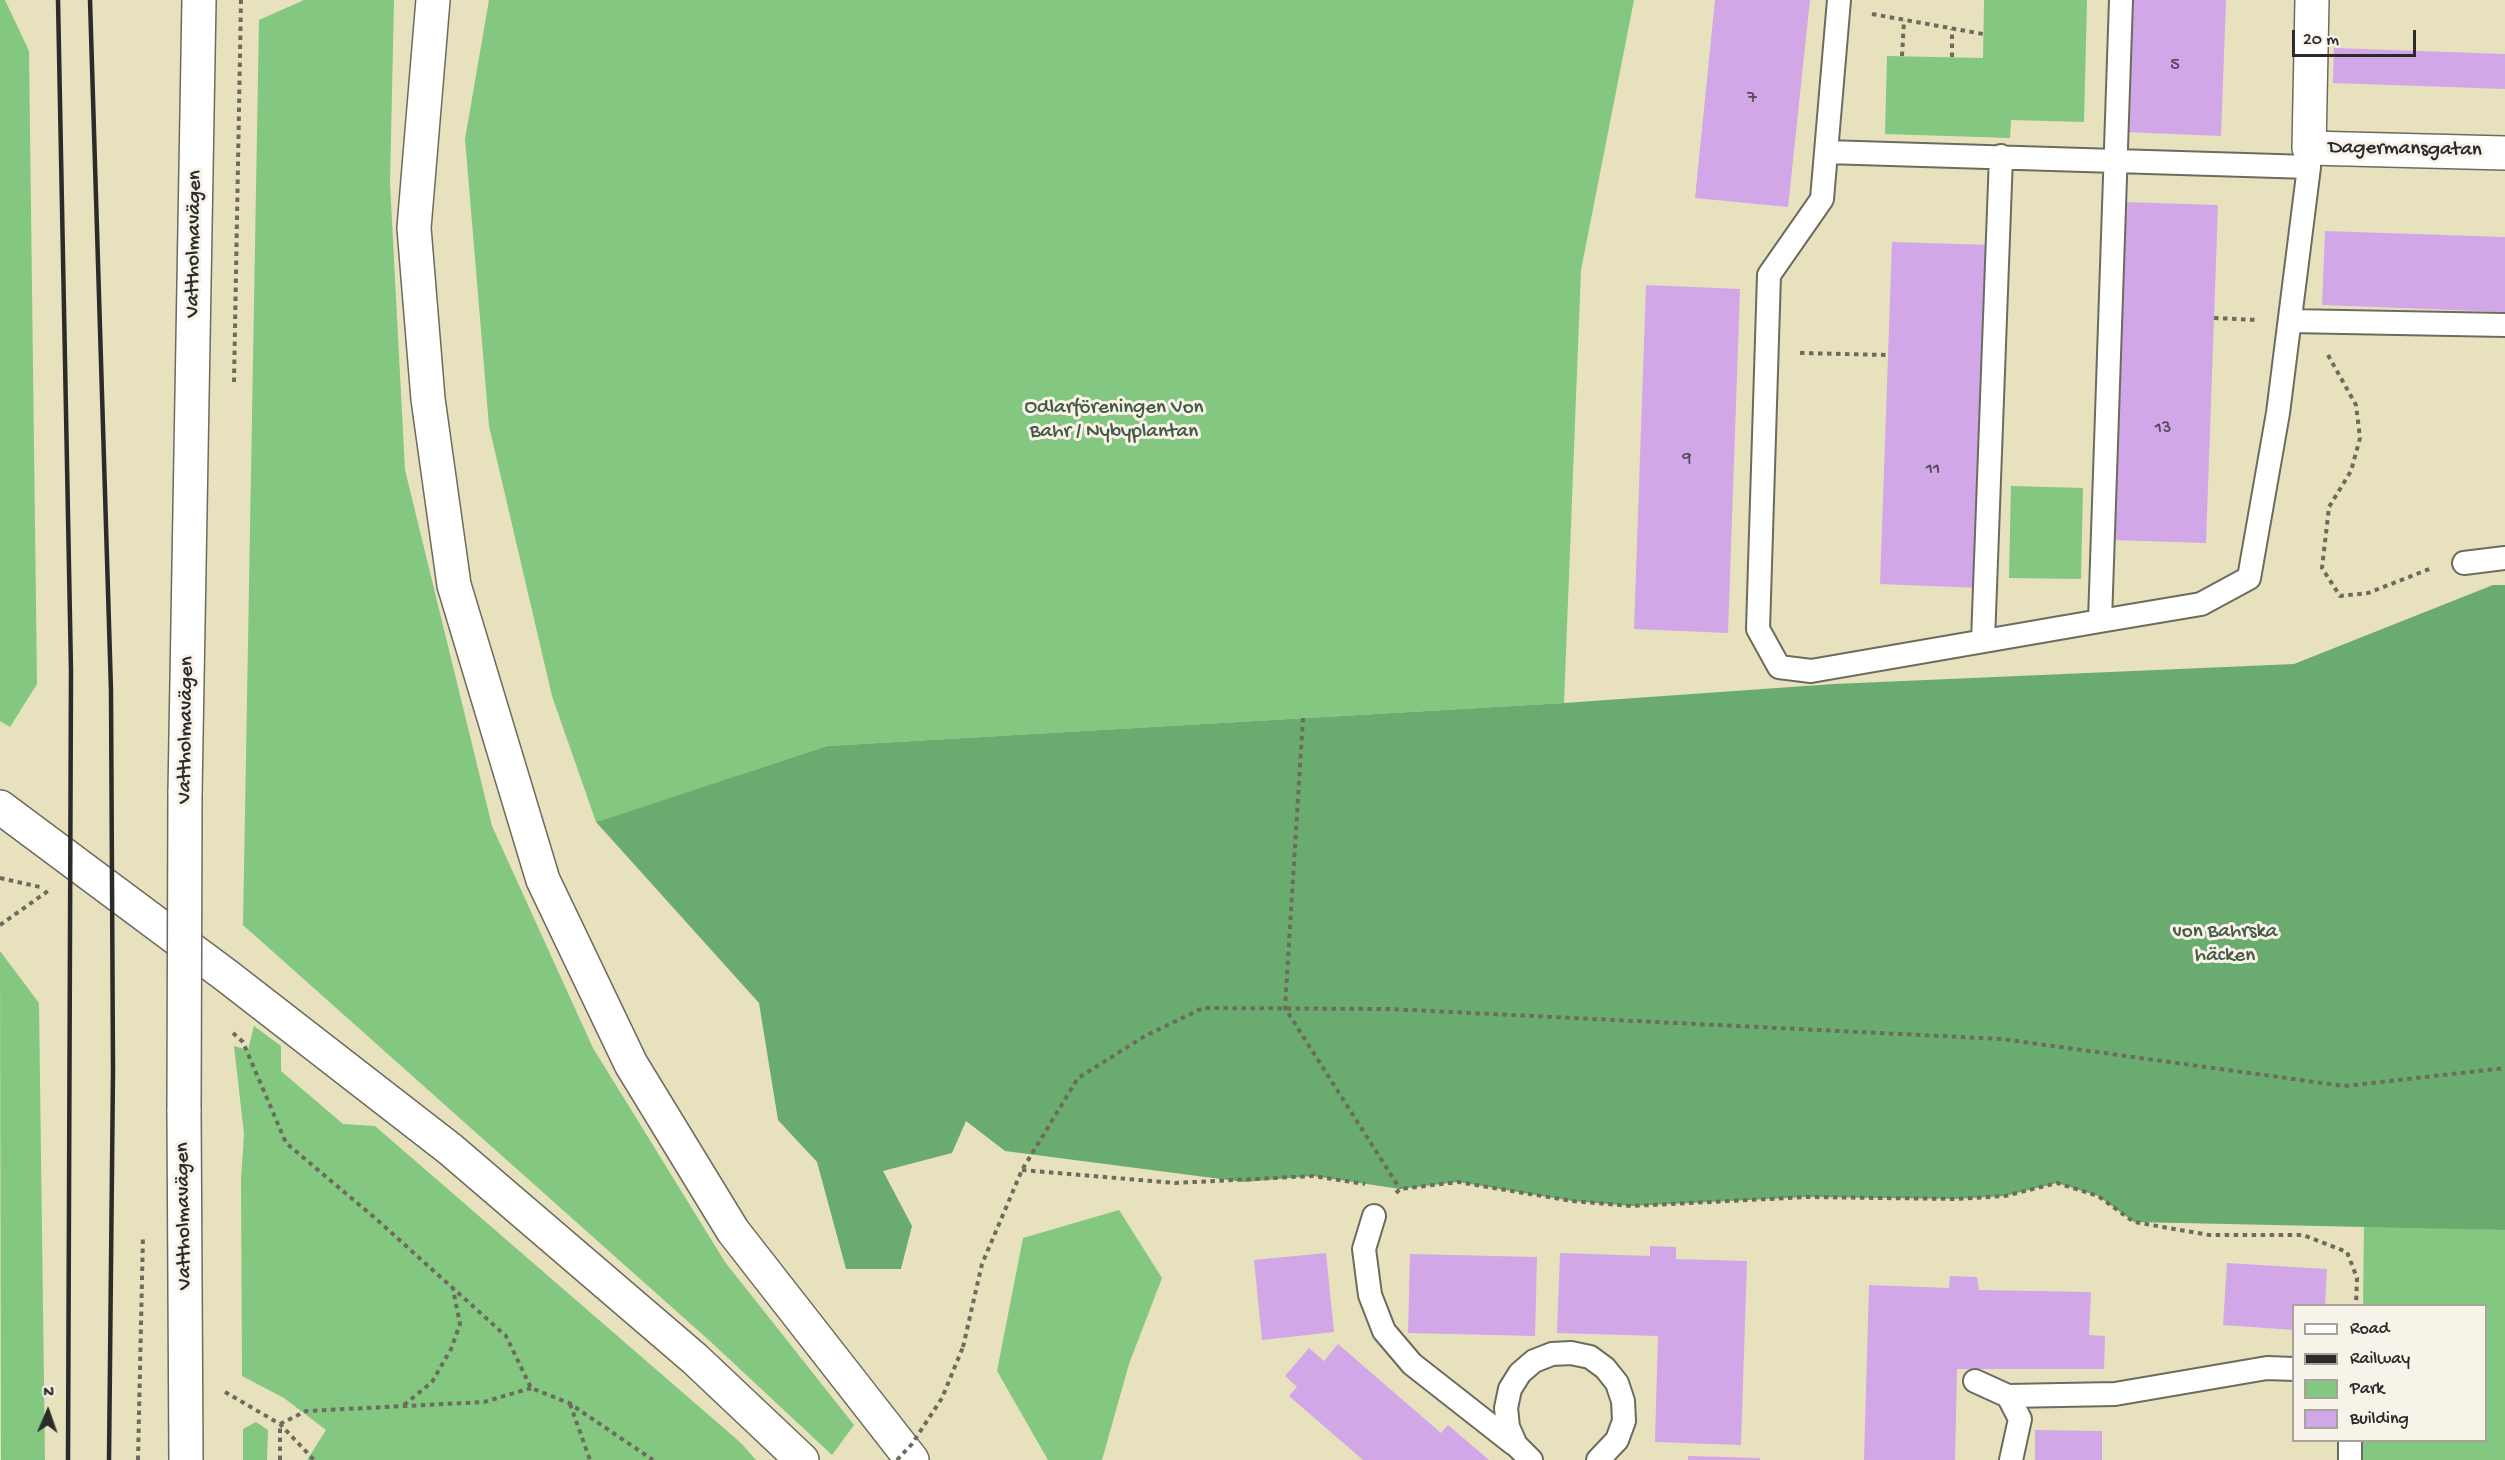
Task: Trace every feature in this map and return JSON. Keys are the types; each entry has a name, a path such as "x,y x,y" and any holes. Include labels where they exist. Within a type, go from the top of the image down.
{"main road":[{"path":"433,0 414,228 428,399 454,585 543,880 631,1064 733,1231 912,1460"},
{"name":"Dagermansgatan","path":"2312,0 2309,158 2505,153"},
{"name":"Vattholmavägen","path":"186,1460 185,793 200,8"},
{"path":"0,807 227,976 450,1149 695,1359 802,1460"}],"lane":[{"path":"2100,621 2121,0"},
{"path":"1826,152 2116,160 2309,158 2278,413 2250,578 2201,604 1811,671 1779,666 1758,629 1769,275 1822,199 1826,152 1839,4"},
{"path":"1983,641 2001,156"},
{"path":"2290,321 2505,325"},
{"path":"2464,563 2505,558"},
{"path":"1374,1215 1364,1249 1370,1295 1384,1331 1412,1364 1523,1452"},
{"path":"1523,1452 1508,1427 1506,1408 1510,1389 1520,1373 1534,1361 1552,1354 1571,1353 1590,1357 1605,1368 1617,1383 1623,1401 1624,1421 1617,1440 1598,1460"},
{"path":"1975,1381 2008,1396 2115,1394 2267,1368 2292,1369"},
{"path":"2008,1396 2020,1419 2011,1460"},
{"path":"2350,1442 2350,1460"}],"path":[{"path":"241,0 242,7"},
{"path":"1839,4 1904,20 1983,34"},
{"path":"1902,56 1904,20"},
{"path":"1952,29 1952,57"},
{"path":"2214,318 2290,321"},
{"path":"2313,321 2331,362 2356,405 2360,438 2351,471 2329,507 2322,568 2340,596 2368,593 2428,569 2464,563"},
{"path":"1766,353 1888,355"},
{"path":"1303,718 1285,1008 1400,1189"},
{"path":"0,878 50,889 0,925"},
{"path":"897,1460 912,1444 942,1398 963,1347 982,1264 1022,1170 1078,1078 1145,1036 1203,1008 1390,1009 2002,1039 2344,1086 2505,1068"},
{"path":"226,1026 243,1042 286,1143 375,1218 506,1336 531,1388"},
{"path":"1022,1170 1175,1184 1313,1176 1368,1184"},
{"path":"1390,1187 1400,1189 1458,1182 1572,1201 1632,1206 1807,1197 1956,1199 2005,1196 2057,1183 2098,1196 2134,1222 2209,1235 2303,1235 2347,1252 2357,1278 2356,1304"},
{"path":"1374,1215 1400,1189"},
{"path":"138,1460 144,1225"},
{"path":"403,1406 432,1382 451,1349 460,1324 453,1288"},
{"path":"187,1379 224,1392 280,1424 314,1460"},
{"path":"280,1424 306,1411 484,1402 531,1388 569,1403 653,1460"},
{"path":"569,1403 590,1460"},
{"path":"280,1424 280,1460"}],"green space":[{"path":"0,0 5,0 29,51 37,684 10,727 0,721"},
{"path":"304,0 394,0 390,183 405,470 492,826 593,1048 725,1262 854,1425 832,1455 712,1343 243,925 259,20"},
{"name":"Odlarföreningen Von Bahr / Nybyplantan","path":"489,0 1634,0 1581,270 1564,703 827,746 596,822 552,696 489,426 465,139"},
{"path":"1984,0 2087,0 2084,122 2011,120 2010,138 1885,134 1887,56 1983,58"},
{"path":"2011,486 2083,488 2081,579 2009,578"},
{"name":"von Bahrska häcken","path":"2493,585 2505,585 2505,1230 2134,1222 2098,1196 2057,1183 2005,1196 1956,1199 1807,1197 1632,1206 1572,1201 1458,1182 1400,1189 1313,1176 1244,1182 1005,1151 966,1121 952,1153 883,1171 912,1226 901,1269 846,1269 817,1162 778,1120 759,1003 596,822 827,746 1564,703 1834,684 2294,664"},
{"path":"0,951 39,1003 45,1460 1,1460"},
{"path":"254,1026 281,1046 281,1071 343,1124 375,1126 741,1443 756,1460 307,1460 326,1430 284,1398 242,1376 241,1180 244,1134 234,1046 248,1050"},
{"path":"1119,1210 1162,1278 1129,1364 1102,1460 1048,1460 997,1371 1023,1238"},
{"path":"2364,1226 2505,1230 2505,1460 2362,1460 2362,1442 2487,1442 2487,1304 2363,1304"},
{"path":"256,1422 268,1430 267,1460 243,1460 243,1429"}],"building":[{"path":"1715,0 1810,0 1788,207 1695,198"},
{"path":"2129,0 2226,0 2221,136 2124,132"},
{"path":"2334,48 2505,54 2505,89 2333,83"},
{"path":"2124,202 2218,205 2206,543 2112,540"},
{"path":"2325,231 2505,237 2505,312 2322,305"},
{"path":"1892,242 1991,245 1979,588 1880,584"},
{"path":"1646,285 1740,289 1728,633 1634,629"},
{"path":"1650,1246 1676,1247 1676,1259 1747,1261 1741,1445 1655,1442 1658,1336 1557,1333 1560,1253 1650,1256"},
{"path":"1326,1253 1334,1332 1262,1340 1254,1260"},
{"path":"1410,1254 1537,1257 1535,1336 1408,1333"},
{"path":"2227,1263 2327,1269 2325,1304 2292,1304 2292,1330 2223,1325"},
{"path":"1950,1276 1977,1277 1979,1290 2091,1292 2089,1335 2105,1336 2104,1369 1957,1369 1955,1460 1864,1460 1869,1285 1949,1288"},
{"path":"1338,1344 1441,1433 1448,1425 1489,1460 1363,1460 1289,1396 1297,1387 1285,1376 1309,1348 1324,1361"},
{"path":"2035,1430 2102,1431 2102,1460 2035,1460"},
{"path":"1688,1456 1760,1458 1760,1460 1688,1460"}],"railway":[{"path":"58,0 71,670 68,1460"},
{"path":"90,0 111,690 113,1071 109,1460"}]}
